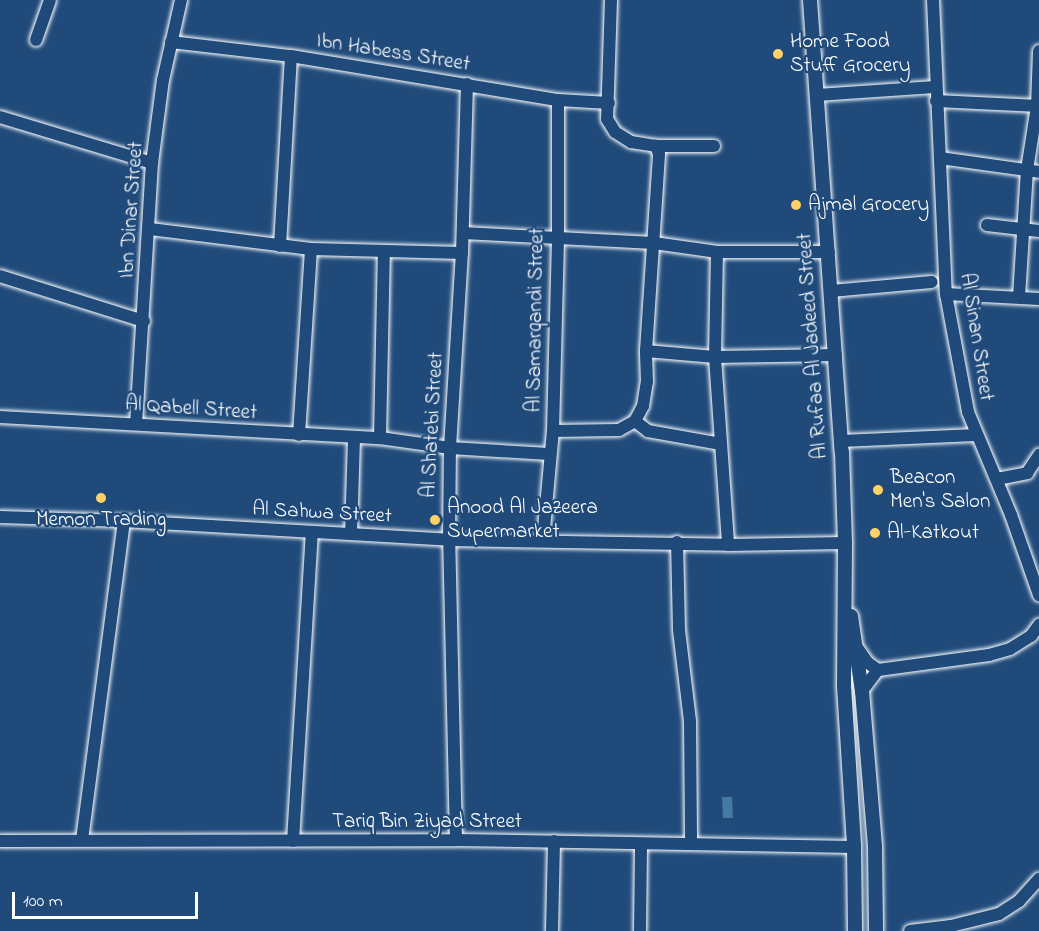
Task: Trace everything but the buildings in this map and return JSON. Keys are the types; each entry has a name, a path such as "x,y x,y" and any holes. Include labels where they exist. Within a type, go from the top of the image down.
{"street":[{"path":"36,40 51,0"},
{"name":"Ibn Dinar Street","path":"136,424 150,229 152,162 171,42 181,0"},
{"path":"612,0 607,119 615,132 631,142 656,146 714,146"},
{"name":"Al Rufaa Al Jadeed Street","path":"810,0 841,441 845,543 844,686 854,847 855,931"},
{"name":"Al Sinan Street","path":"933,0 935,87 946,294 968,412 997,479 1039,595"},
{"name":"Ibn Habess Street","path":"171,42 291,56 558,100 609,103"},
{"path":"1019,297 1024,230 1033,171 1039,51"},
{"path":"280,246 291,56"},
{"name":"Al Shatebi Street","path":"456,840 448,540 450,448 463,233 467,84"},
{"path":"817,95 935,87"},
{"name":"Al Samarqandi Street","path":"543,540 549,454 553,431 558,236 558,100"},
{"path":"936,101 1038,106"},
{"path":"0,117 152,162"},
{"path":"553,431 611,432 628,426 640,414 645,395 659,154 656,146"},
{"path":"940,158 1033,171"},
{"path":"987,225 1039,231"},
{"path":"150,229 311,249 462,253"},
{"path":"463,233 558,236 654,243 717,252 829,252"},
{"path":"299,435 311,249"},
{"path":"380,438 384,252"},
{"path":"717,252 715,357 728,545"},
{"path":"0,276 144,321"},
{"path":"831,291 932,282"},
{"path":"946,294 1039,299"},
{"path":"646,351 715,357 836,355"},
{"name":"Al Qabell Street","path":"0,417 380,438 450,448 549,454"},
{"path":"635,421 648,431 721,444"},
{"path":"841,441 976,435"},
{"path":"351,534 354,437"},
{"path":"997,479 1027,473 1039,455"},
{"name":"Al Sahwa Street","path":"0,517 124,521 448,540 677,542 728,545 845,543"},
{"path":"82,840 124,521"},
{"path":"293,841 312,533"},
{"path":"677,542 679,630 690,721 691,843"},
{"name":"Al Rufaa Al Jadeed Street","path":"845,581 862,692 874,846 876,931"},
{"path":"856,646 868,663 878,670 989,655 1010,649 1031,636 1039,625"},
{"path":"862,692 878,670"},
{"name":"Tariq Bin Ziyad Street","path":"0,841 456,840 854,847"},
{"path":"552,931 554,841"},
{"path":"640,931 641,844"},
{"path":"910,931 951,926 999,914 1019,901 1039,879"}],"water":[{"path":"722,797 732,797 733,818 723,818"}],"place":[{"name":"Home Food Stuff Grocery","path":"778,54"},
{"name":"Ajmal Grocery","path":"796,205"},
{"name":"Beacon Men's Salon","path":"878,490"},
{"name":"Memon Trading","path":"101,498"},
{"name":"Anood Al Jazeera Supermarket","path":"435,520"},
{"name":"Al-Katkout","path":"875,533"}]}
